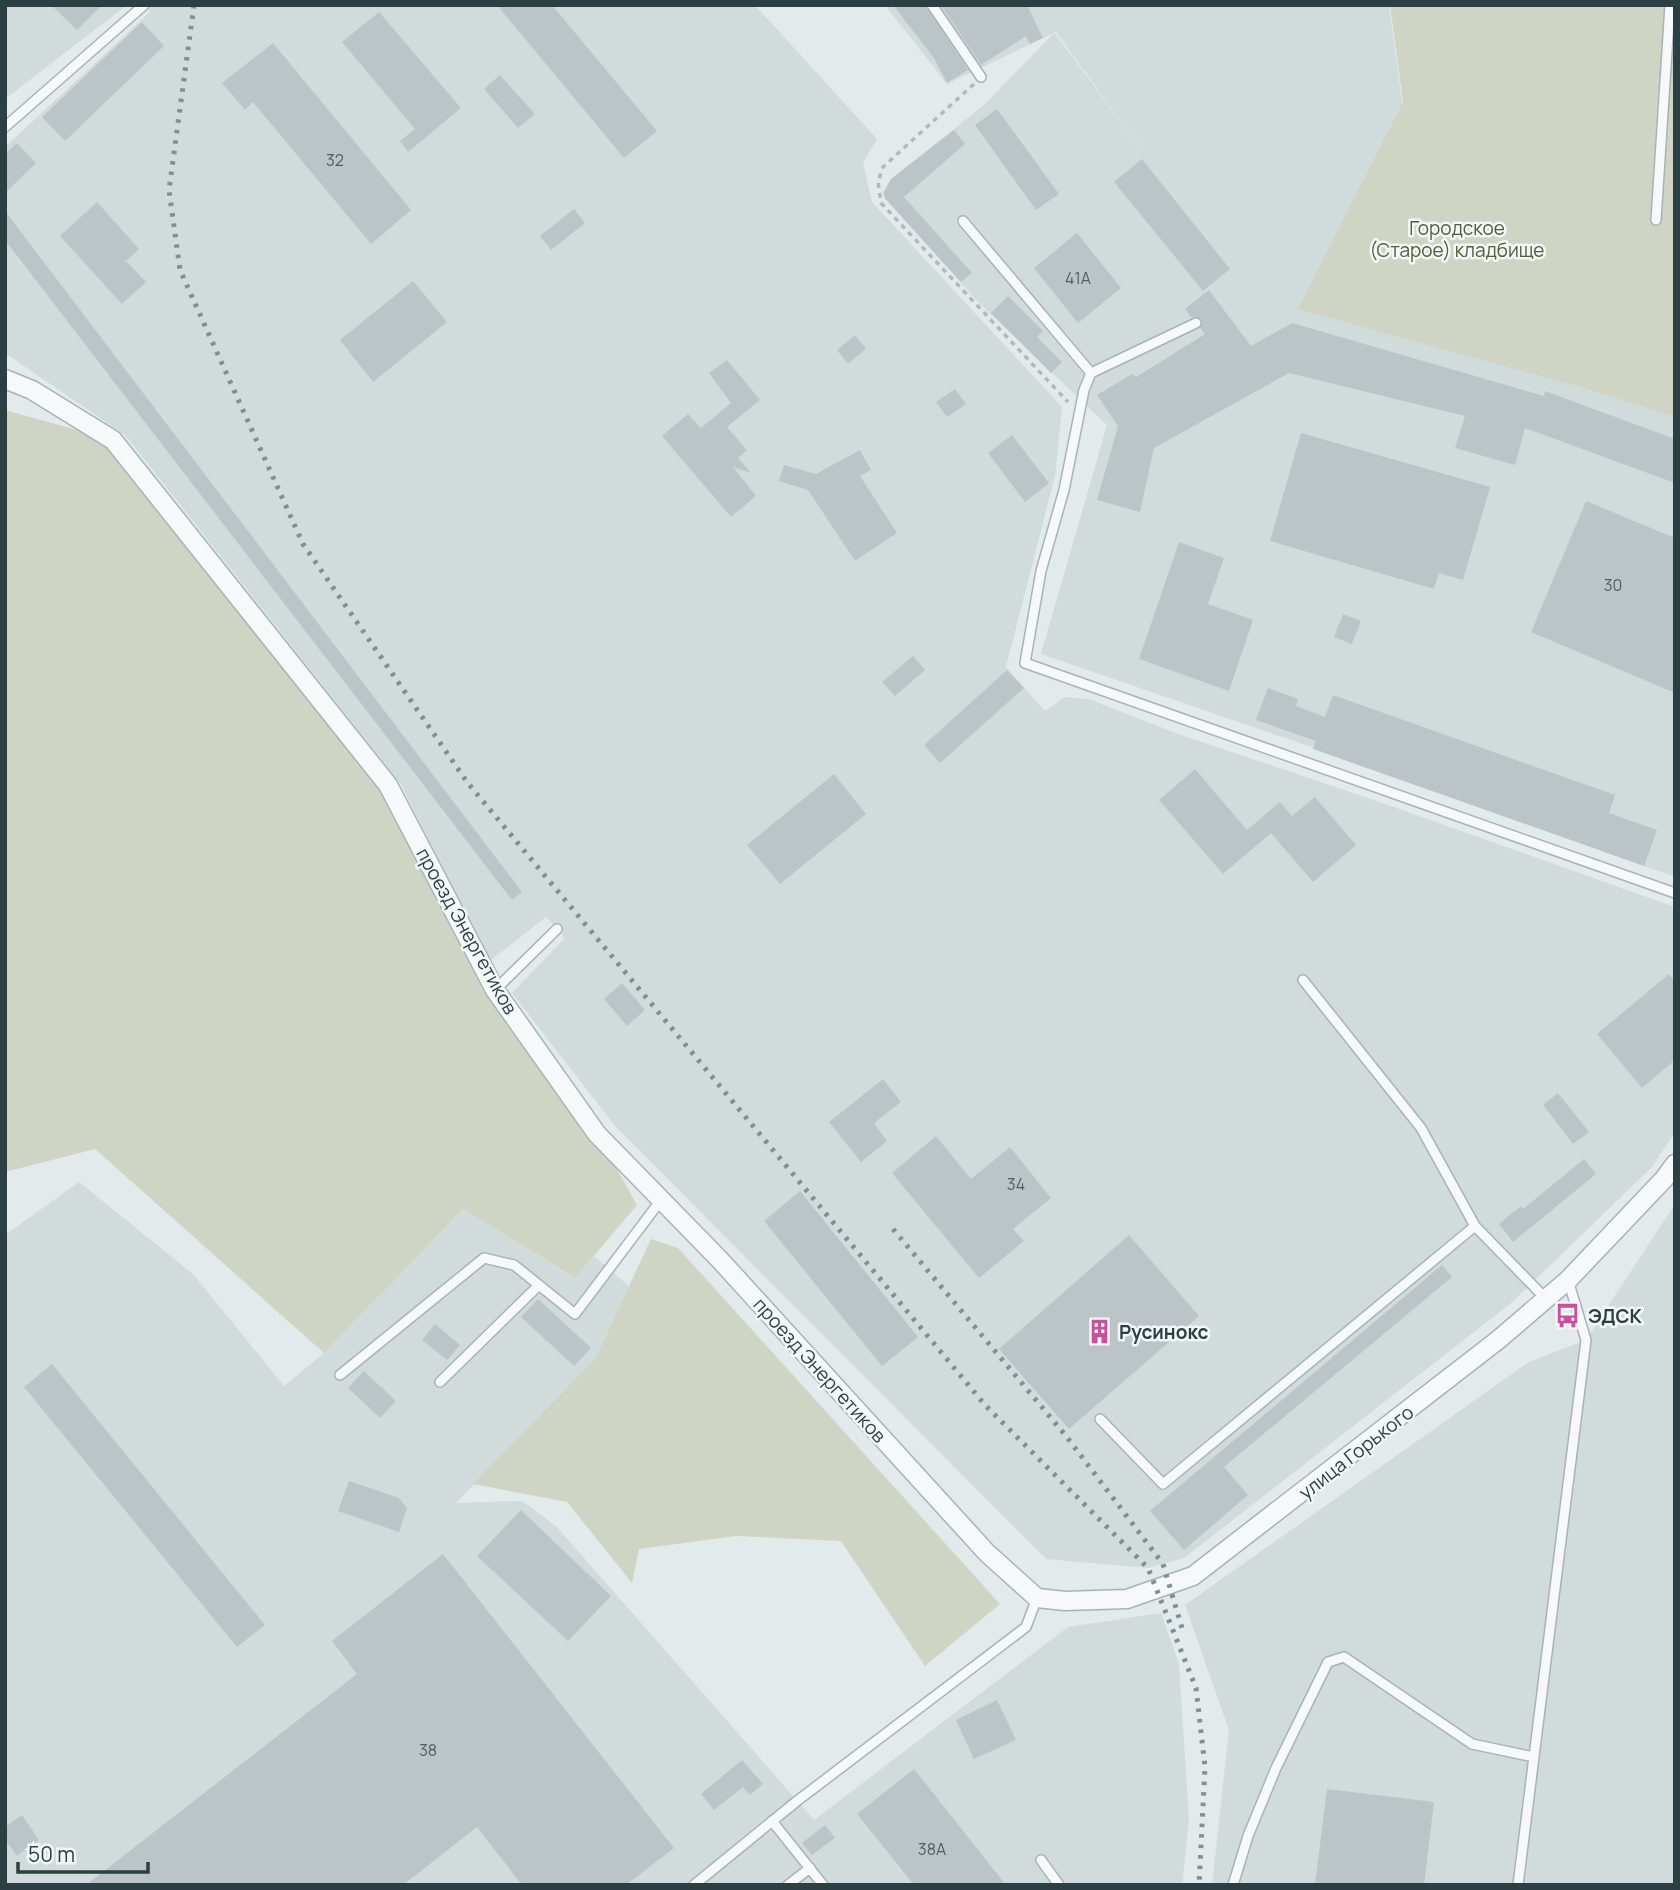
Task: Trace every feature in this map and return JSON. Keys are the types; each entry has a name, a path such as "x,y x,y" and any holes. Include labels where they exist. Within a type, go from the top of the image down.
{"street":[{"name":"проезд Энергетиков","path":"5,379 32,390 113,440 388,785 495,990 597,1134 729,1270 987,1553 1037,1598"},
{"name":"улица Горького","path":"1037,1598 1065,1601 1127,1599 1193,1576 1357,1452 1546,1299 1568,1280 1675,1164"}],"lane":[{"path":"5,127 144,5"},
{"path":"932,5 981,77"},
{"path":"1656,220 1670,5"},
{"path":"963,221 1091,373"},
{"path":"1196,323 1091,373 1079,414 1064,490 1041,571 1026,663 1675,893"},
{"path":"495,990 557,929"},
{"path":"1303,979 1421,1128 1475,1226 1546,1299"},
{"path":"340,1375 484,1258 514,1265 575,1314 661,1200"},
{"path":"1100,1419 1163,1484 1475,1226"},
{"path":"1518,1885 1586,1340 1568,1280"},
{"path":"440,1382 539,1285"},
{"path":"694,1885 772,1821 1026,1627 1037,1598"},
{"path":"1233,1885 1248,1836 1276,1768 1328,1662 1344,1657 1472,1744 1534,1757"},
{"path":"772,1821 823,1885"},
{"path":"1041,1860 1059,1885"},
{"path":"788,1885 810,1868"}],"path":[{"path":"981,77 883,167 878,182 881,203 1079,414"}],"shaded area":[{"path":"5,5 127,5 5,99"},
{"path":"146,5 755,5 877,139 863,163 872,202 1062,407 1055,476 1006,667 1045,711 1065,697 1089,699 1181,735 1377,801 1675,907 1675,1132 1651,1168 1510,1304 1184,1558 1148,1568 1046,1559 615,1126 512,993 565,938 546,917 490,961 400,783 125,435 5,353 5,147 150,12"},
{"path":"885,5 1389,5 1403,109 1576,386 1675,417 1675,877 1404,779 1041,654 1107,425 980,304 884,198 883,192 891,179 984,105 1054,33 947,84","holes":["1054,32 1056,32 1144,153"]},
{"path":"79,1182 193,1274 284,1386 324,1353 463,1209 574,1278 594,1256 629,1286 595,1359 456,1503 522,1501 556,1526 814,1820 1068,1627 1161,1613 1179,1664 1189,1820 1182,1885 5,1885 5,1235"},
{"path":"1675,1204 1675,1885 1212,1885 1229,1730 1185,1605 1529,1362 1586,1340"}],"green space":[{"name":"Городское (Старое) кладбище","path":"1390,5 1675,5 1675,417 1576,386 1298,309 1403,102"},
{"path":"5,410 113,440 388,785 495,990 597,1134 637,1205 575,1278 463,1209 324,1353 95,1149 5,1172"},
{"path":"651,1239 678,1248 1000,1604 925,1666 841,1541 736,1536 639,1549 632,1583 567,1502 473,1484 595,1359"}],"building":[{"path":"51,5 102,5 77,30"},
{"path":"497,5 552,5 657,131 624,158"},
{"path":"893,5 925,5 968,70 947,83 934,58"},
{"path":"941,5 1027,5 1043,38 1030,44 1026,36 981,65"},
{"path":"379,12 461,108 408,152 400,141 415,129 342,42"},
{"path":"142,22 164,46 65,141 42,117"},
{"path":"273,43 411,210 371,244 253,102 245,110 222,83"},
{"path":"500,75 535,114 518,128 484,89"},
{"path":"997,109 1059,194 1036,210 975,125"},
{"path":"954,130 965,144 904,197 972,273 961,282 885,198 884,192 891,179"},
{"path":"17,143 36,163 5,193 5,154"},
{"path":"1142,159 1230,269 1203,291 1114,182"},
{"path":"97,202 139,249 126,261 146,282 122,304 60,236"},
{"path":"574,209 585,223 551,250 540,236"},
{"path":"5,211 522,892 512,900 5,240"},
{"path":"1077,233 1121,288 1078,323 1034,268"},
{"path":"413,281 447,322 373,382 340,340"},
{"path":"1209,290 1251,346 1292,323 1544,396 1545,391 1675,439 1675,483 1525,428 1515,465 1455,448 1465,416 1289,373 1154,448 1140,512 1097,500 1118,426 1097,395 1132,374 1136,377 1205,334 1200,328 1202,319 1191,317 1185,309"},
{"path":"1008,296 1043,331 1037,337 1062,362 1051,373 991,313"},
{"path":"855,335 866,349 848,364 837,350"},
{"path":"727,360 760,400 727,427 747,450 738,458 751,473 733,467 756,496 731,517 662,436 688,414 701,428 731,403 709,373"},
{"path":"955,389 966,404 947,417 936,402"},
{"path":"1301,433 1490,487 1463,580 1439,573 1434,589 1270,541"},
{"path":"1012,435 1049,483 1025,502 988,453"},
{"path":"860,450 871,470 860,476 897,533 855,561 808,490 779,481 784,465 816,474"},
{"path":"1586,501 1675,538 1675,693 1531,632"},
{"path":"1179,542 1224,558 1208,604 1253,620 1229,691 1139,659"},
{"path":"1343,614 1361,621 1352,644 1334,637"},
{"path":"913,656 925,670 895,696 882,682"},
{"path":"1007,670 1024,688 940,763 924,745"},
{"path":"1268,688 1298,699 1296,706 1325,717 1333,695 1615,795 1609,813 1657,830 1644,866 1313,749 1316,741 1256,720"},
{"path":"1195,769 1247,830 1280,802 1292,816 1315,797 1356,845 1313,882 1271,833 1223,874 1159,800"},
{"path":"834,774 866,814 780,884 747,845"},
{"path":"1669,974 1675,981 1675,1060 1642,1088 1597,1034"},
{"path":"622,983 645,1010 627,1026 604,999"},
{"path":"883,1079 901,1102 874,1123 887,1141 861,1162 829,1122"},
{"path":"1558,1093 1589,1132 1573,1144 1543,1105"},
{"path":"936,1136 971,1179 1010,1147 1051,1198 1013,1229 1024,1241 979,1278 892,1173"},
{"path":"1584,1159 1596,1174 1513,1242 1499,1224 1521,1206 1523,1209"},
{"path":"800,1191 918,1337 882,1366 764,1221"},
{"name":"Русинокс","path":"1129,1235 1199,1316 1069,1429 999,1349"},
{"path":"1442,1265 1452,1277 1224,1467 1248,1495 1184,1550 1150,1511"},
{"path":"538,1299 591,1348 574,1366 521,1317"},
{"path":"435,1324 460,1345 447,1360 422,1340"},
{"path":"52,1364 265,1625 237,1647 24,1387"},
{"path":"364,1371 396,1401 380,1418 348,1388"},
{"path":"349,1481 399,1498 407,1508 399,1532 338,1511"},
{"path":"521,1510 611,1596 568,1641 477,1556"},
{"path":"443,1554 674,1848 626,1885 522,1885 477,1827 403,1885 86,1885 357,1674 332,1641"},
{"path":"997,1700 1016,1740 974,1759 956,1720"},
{"path":"742,1760 763,1784 750,1795 743,1787 714,1810 701,1794"},
{"path":"914,1769 1006,1885 914,1885 857,1814"},
{"path":"1327,1789 1434,1802 1424,1885 1315,1885"},
{"path":"22,1815 39,1840 17,1856 5,1839 5,1827"},
{"path":"825,1825 835,1838 812,1855 802,1843"}],"railway":[{"path":"194,5 169,190 180,270 303,544 467,782 985,1405 1148,1568 1196,1688 1205,1767 1199,1885"},
{"path":"893,1229 1066,1436 1163,1564 1182,1628"}],"place":[{"name":"ЭДСК","path":"1568,1316"},
{"name":"Русинокс","path":"1099,1332"}]}
